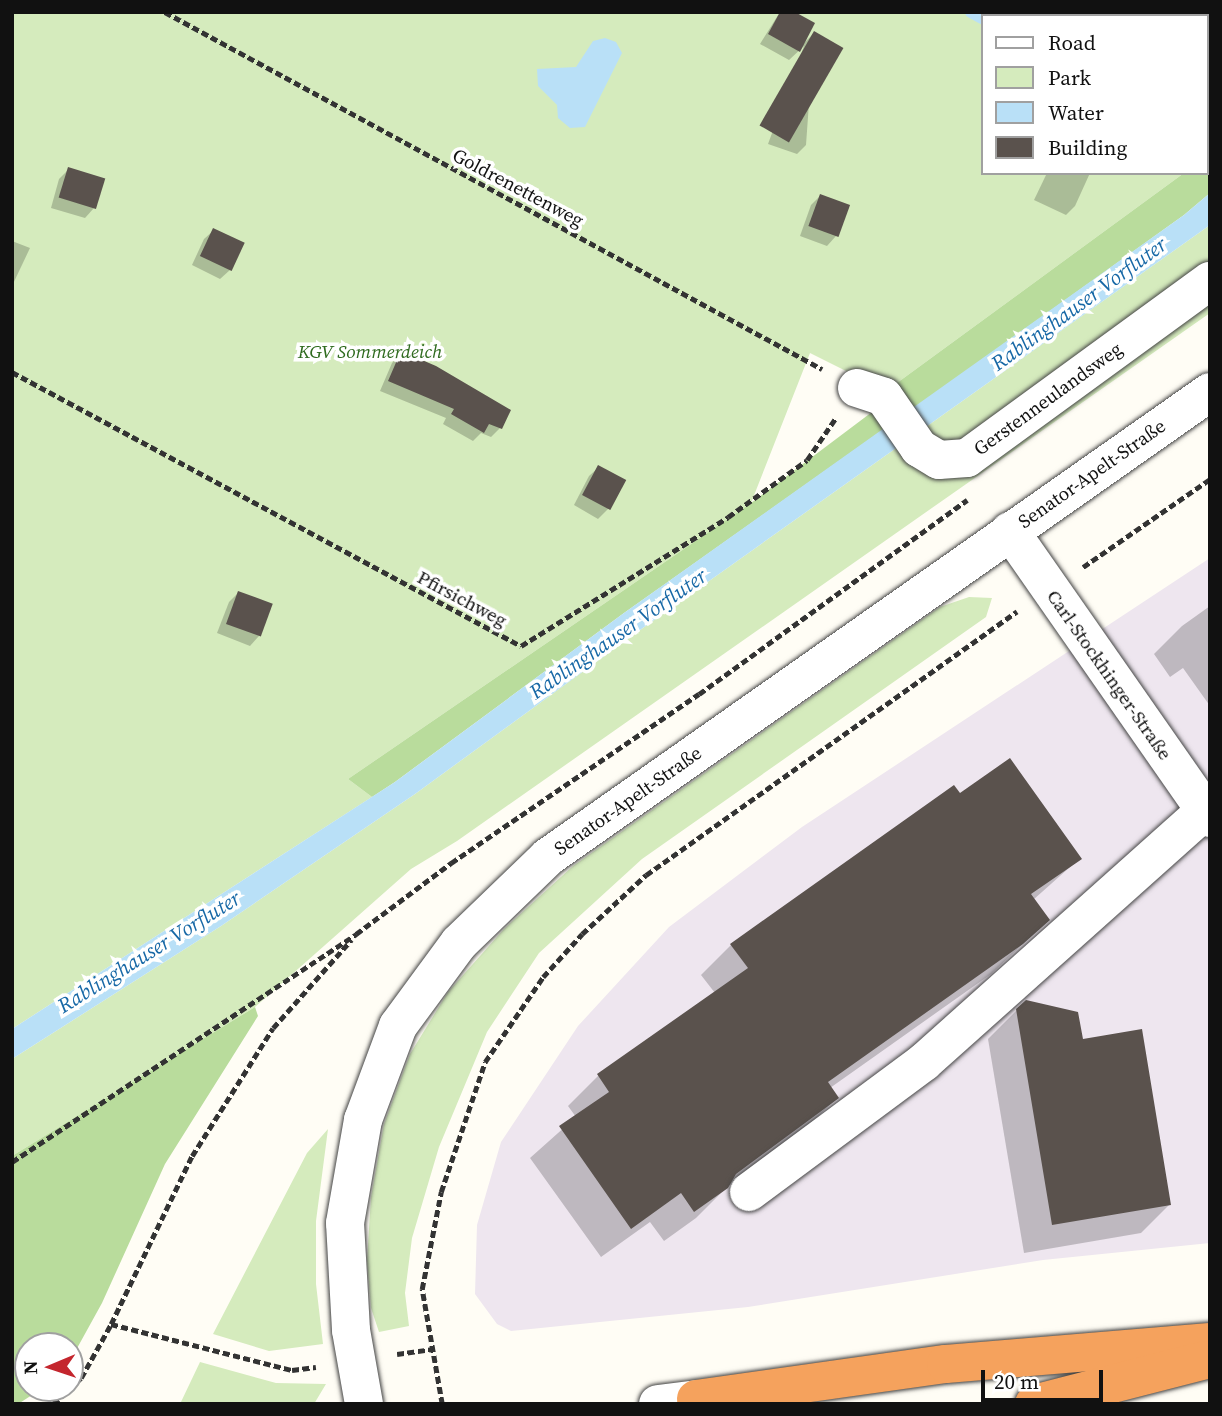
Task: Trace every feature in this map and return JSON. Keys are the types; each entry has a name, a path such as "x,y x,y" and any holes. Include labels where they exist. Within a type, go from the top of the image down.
{"highway":[{"path":"696,1399 946,1364 1210,1342"},
{"path":"1034,1404 1210,1359"}],"street":[{"name":"Gerstenneulandsweg","path":"858,388 884,397 919,448 939,460 967,458 1210,281"},
{"name":"Senator-Apelt-Straße","path":"364,1404 351,1330 345,1223 363,1120 398,1026 459,943 548,857 1210,392"},
{"name":"Carl-Stockhinger-Straße","path":"1010,531 1048,589 1208,814"},
{"path":"749,1192 923,1062 1208,814"},
{"path":"658,1404 696,1399"}],"path":[{"name":"Goldrenettenweg","path":"165,12 858,388"},
{"name":"Pfirsichweg","path":"12,372 521,646 728,517 807,460 858,388"},
{"path":"442,1404 422,1289 441,1192 485,1062 543,977 582,934 646,874 1048,589 1210,479"},
{"path":"12,1162 356,934 451,863 699,694 976,494"},
{"path":"53,1404 81,1378 111,1324 192,1156 273,1028 356,934"},
{"path":"111,1324 292,1370 432,1349"}],"shaded area":[{"path":"1210,558 1210,1243 1043,1260 748,1307 511,1331 497,1324 475,1294 477,1225 501,1142 578,1026 669,927 802,827"}],"green space":[{"name":"KGV Sommerdeich","path":"12,12 1210,12 1208,166 1208,14 981,14 981,175 1181,175 886,391 810,353 751,503 348,779 372,797 12,1029"},
{"path":"1208,166 1210,193 1184,215 910,411 886,391 1181,175 1208,175"},
{"path":"1210,225 1210,313 457,841 411,869 255,1007 12,1156 12,1059 221,926 415,794 633,635"},
{"path":"876,409 887,427 624,613 395,782 372,797 348,779 751,503"},
{"path":"969,597 992,598 986,617 642,859 539,953 487,1032 439,1147 412,1238 405,1293 409,1326 379,1332 371,1308 367,1261 371,1197 384,1124 410,1054 448,992 504,929 573,866 940,607"},
{"path":"255,1007 258,1016 165,1164 102,1303 84,1336 84,1332 14,1332 14,1402 21,1402 18,1404 12,1404 12,1156"},
{"path":"328,1129 316,1221 316,1284 323,1344 269,1351 213,1334 307,1153"},
{"path":"200,1362 276,1383 326,1384 314,1404 180,1404"}],"water":[{"path":"605,38 616,42 622,53 585,127 570,128 558,118 557,105 538,86 537,69 576,67 593,41"},
{"name":"Rablinghauser Vorfluter","path":"1210,193 1210,225 633,635 415,794 221,926 12,1059 12,1029 395,782 624,613 1184,215"}],"building":[{"path":"780,12 795,12 815,23 800,52 768,34"},
{"path":"814,31 843,48 789,142 760,125"},
{"path":"68,167 105,178 96,209 59,198"},
{"path":"820,194 850,205 838,237 808,226"},
{"path":"213,228 245,243 232,271 200,256"},
{"path":"401,351 436,366 511,410 502,429 489,424 484,433 451,414 454,409 388,381"},
{"path":"598,465 626,480 610,510 582,495"},
{"path":"238,591 273,604 261,637 226,624"},
{"path":"1010,758 1082,859 1031,894 1050,920 1023,944 828,1082 839,1098 736,1174 728,1188 694,1212 681,1193 631,1229 559,1126 609,1092 597,1074 748,968 730,944 954,785 960,793"},
{"path":"1026,1000 1078,1012 1083,1039 1142,1029 1171,1205 1052,1225 1016,1009"}],"waterway":[{"path":"971,12 981,17"}]}
